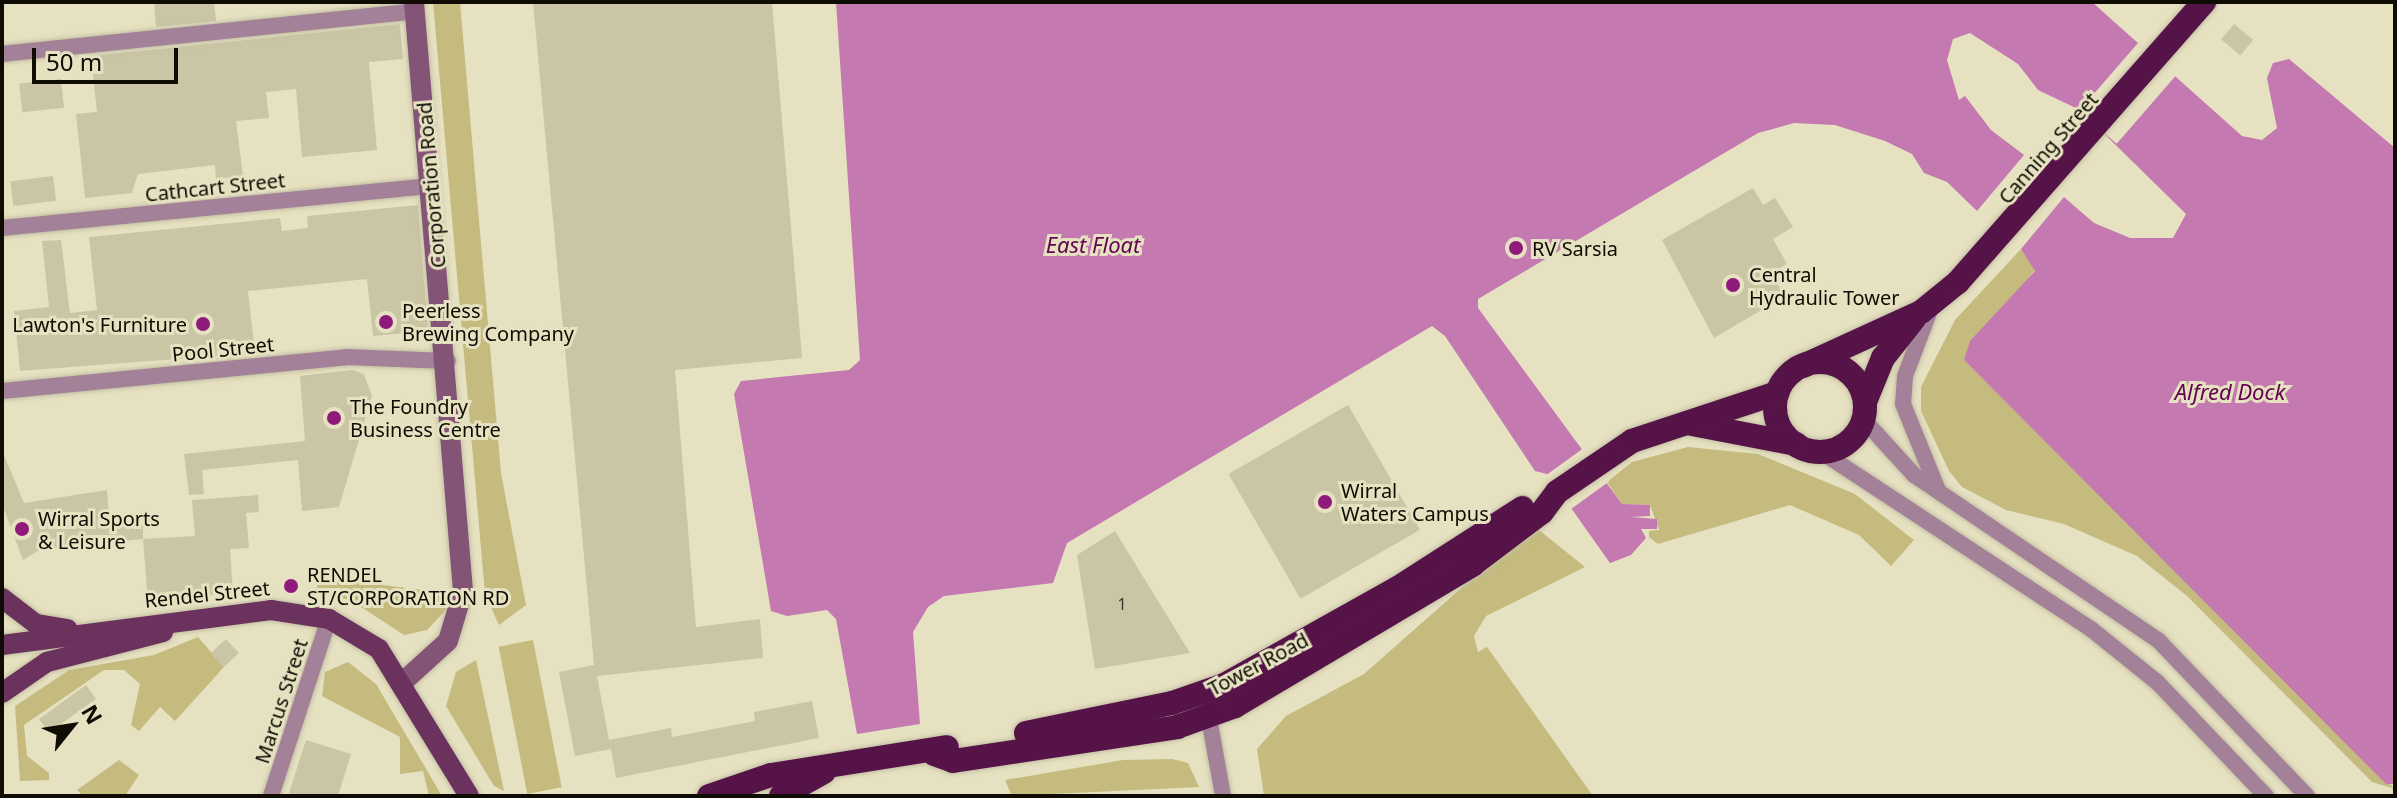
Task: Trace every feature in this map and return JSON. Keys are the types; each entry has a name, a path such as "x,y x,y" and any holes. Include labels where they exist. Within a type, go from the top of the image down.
{"highway":[{"name":"Canning Street","path":"1864,410 1883,358 1928,306 1980,261 2209,4"},
{"name":"Canning Street","path":"1803,366 1928,306"},
{"path":"1823,362 1844,369 1864,410 1847,442 1820,451 1796,444 1778,422 1777,393 1803,366 1823,362"},
{"name":"Tower Road","path":"709,796 771,775 826,771 934,754 953,761 1207,705 1326,655 1472,565 1542,512 1557,492 1648,433 1692,424 1777,393"},
{"name":"Tower Road","path":"1692,424 1796,444"},
{"name":"Tower Road","path":"781,796 826,771"}],"main road":[{"name":"Corporation Road","path":"404,681 432,659 459,618 448,361 414,7"},
{"path":"2,598 36,624 104,631"},
{"name":"Rendel Street","path":"2,645 271,610 329,619 379,649 404,681 469,796"},
{"path":"2,693 47,662 209,617"}],"street":[{"path":"2,54 414,7"},
{"name":"Cathcart Street","path":"2,228 431,186"},
{"path":"1928,306 1915,339 1903,390 1905,418 1940,494"},
{"name":"Pool Street","path":"2,391 346,357 448,361"},
{"path":"1864,410 1880,442 1940,494 2158,640 2307,796"},
{"path":"1820,451 2091,629 2157,682 2266,796"},
{"name":"Marcus Street","path":"271,796 329,619"},
{"path":"1207,705 1223,796"}],"shaded area":[{"path":"433,2 460,2 501,473 526,605 499,625 485,594"},
{"path":"2021,249 2035,270 1964,360 2395,789 2372,782 2187,596 2137,556 2064,524 2006,510 1962,487 1949,471 1921,411 1921,387 1955,320"},
{"path":"1688,447 1758,454 1855,494 1914,540 1891,566 1859,535 1790,505 1658,544 1649,537 1649,531 1659,530 1650,505 1622,504 1607,482 1632,462"},
{"path":"1539,530 1585,567 1486,616 1474,636 1478,652 1487,647 1593,796 1264,796 1257,749 1286,716 1364,674 1467,583"},
{"path":"318,577 447,593 446,610 427,630 404,635 352,601 317,590"},
{"path":"198,637 224,667 175,721 160,707 139,731 131,725 140,684 124,670 104,670 24,725 27,756 49,773 49,780 20,781 15,706 69,670 154,655"},
{"path":"533,640 562,787 527,794 499,647"},
{"path":"476,660 504,791 494,786 446,706 456,672"},
{"path":"348,662 376,684 442,796 429,796 423,771 400,774 400,737 322,696 325,672"},
{"path":"1172,759 1188,763 1199,787 1012,796 1005,780 1123,760"},
{"path":"119,760 139,775 125,796 83,796 77,790"}],"water":[{"name":"East Float","path":"836,2 2092,2 2242,136 2262,140 2277,128 2267,78 2273,63 2289,59 2395,148 2395,784 2386,784 1964,360 1970,341 2035,271 2021,249 2064,197 2094,223 2130,238 2173,238 2186,214 2080,110 2038,90 2018,64 1970,33 1953,39 1947,60 1959,100 1965,96 1991,130 2024,155 1977,211 1947,182 1924,173 1912,154 1885,141 1835,125 1794,123 1758,133 1478,299 1478,308 1622,504 1650,505 1650,516 1631,517 1657,519 1657,529 1641,529 1646,538 1631,555 1610,563 1547,474 1535,471 1445,336 1432,326 1067,543 1053,583 944,596 928,607 913,632 920,724 857,734 836,619 827,610 787,616 771,611 734,394 741,381 849,370 860,360"}],"pier":[{"path":"2138,43 2176,76 2117,144 2079,111"},
{"path":"1585,447 1610,481 1570,510 1545,476"}],"building":[{"path":"154,2 214,2 216,21 156,27"},
{"path":"533,2 772,2 802,358 675,370 696,627 760,619 763,658 597,676 609,740 671,728 672,737 755,721 754,712 812,701 819,738 616,778 611,749 575,756 559,672 594,665"},
{"path":"400,24 403,59 369,62 377,150 302,157 296,89 266,92 269,118 236,121 243,176 216,179 215,165 138,174 132,193 85,198 76,114 97,112 91,56"},
{"path":"2234,24 2253,40 2240,55 2221,39"},
{"path":"61,79 64,108 22,112 19,83"},
{"path":"53,176 56,201 13,206 10,181"},
{"name":"Central Hydraulic Tower","path":"1753,188 1763,205 1775,198 1793,227 1773,239 1787,264 1771,273 1785,296 1714,338 1662,240"},
{"path":"418,205 428,331 373,336 367,279 248,291 255,353 20,371 14,311 49,307 42,241 61,240 70,313 97,310 89,237 280,218 282,231 308,228 307,216"},
{"name":"The Foundry Business Centre","path":"352,370 364,374 372,396 339,507 302,511 298,460 202,470 204,494 189,495 184,454 305,441 300,376"},
{"name":"Wirral Waters Campus","path":"1348,405 1420,530 1300,599 1228,474"},
{"path":"2,450 24,503 107,490 110,527 143,525 143,539 41,549 23,560 2,504"},
{"path":"258,495 259,512 246,513 249,548 230,549 233,593 148,601 143,539 195,536 192,500"},
{"path":"1115,531 1190,653 1095,669 1077,555"},
{"path":"226,639 239,653 224,667 211,653"},
{"path":"86,685 96,699 49,733 39,719"},
{"path":"306,740 351,754 338,796 288,796"}],"place":[{"name":"RV Sarsia","path":"1516,248"},
{"name":"Central Hydraulic Tower","path":"1733,285"},
{"name":"Peerless Brewing Company","path":"386,322"},
{"name":"Lawton's Furniture","path":"203,324"},
{"name":"The Foundry Business Centre","path":"334,418"},
{"name":"Wirral Waters Campus","path":"1325,502"},
{"name":"Wirral Sports & Leisure","path":"22,529"},
{"name":"RENDEL ST/CORPORATION RD","path":"291,586"}],"water label":[{"name":"Alfred Dock","path":"2230,392"}]}
